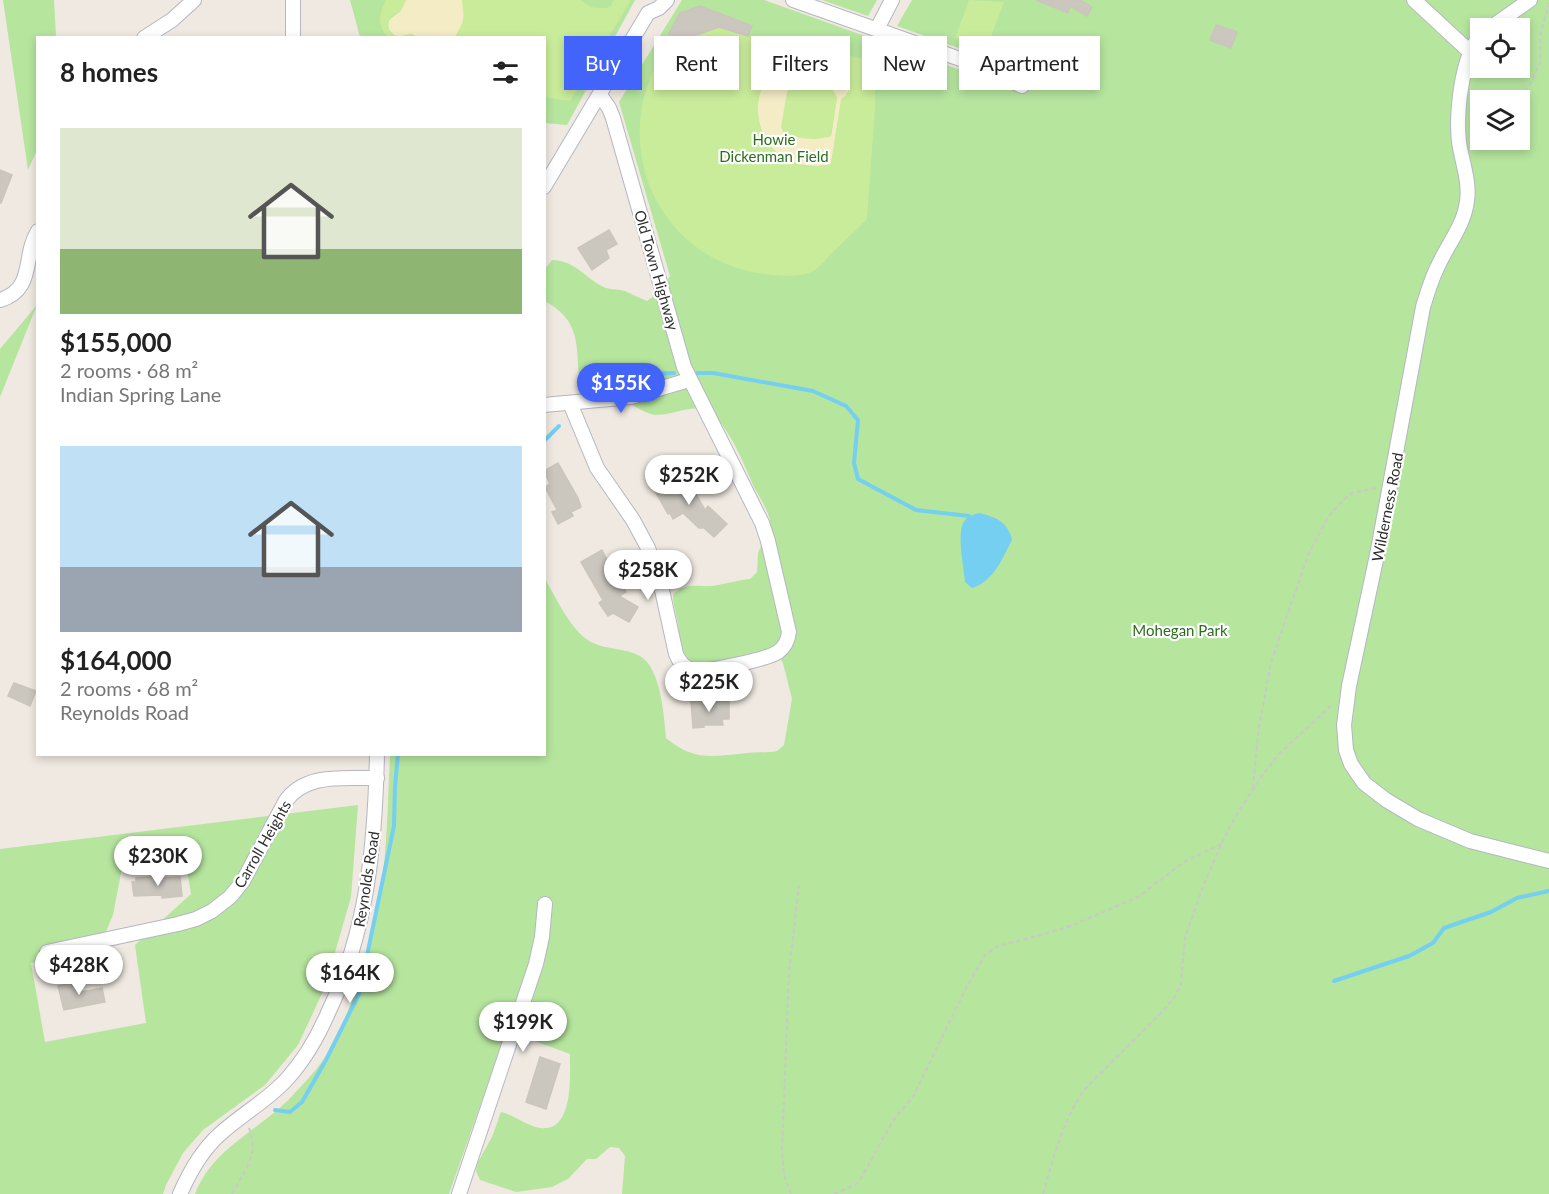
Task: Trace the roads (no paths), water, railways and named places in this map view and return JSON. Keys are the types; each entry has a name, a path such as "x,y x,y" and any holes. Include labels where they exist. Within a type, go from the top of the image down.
{"street":[{"path":"147,36 171,20 194,0"},
{"path":"293,0 293,36"},
{"path":"546,184 600,94 647,7 659,8 667,0"},
{"path":"793,0 959,59"},
{"path":"877,29 892,0"},
{"path":"1414,0 1470,52"},
{"path":"1504,18 1530,0"},
{"name":"Wilderness Road","path":"1470,52 1459,113 1459,141 1468,187 1467,204 1459,228 1437,268 1423,307 1391,486 1348,692 1344,725 1346,750 1354,771 1370,789 1418,819 1459,837 1549,861"},
{"name":"Old Town Highway","path":"570,403 597,468 633,520 648,548 662,590 676,654 681,663 693,670 704,671 767,657 777,652 789,638 788,627 765,532 758,513 689,380 613,118 600,94"},
{"path":"0,300 16,292 22,285 32,242 36,235"},
{"path":"546,405 639,396 689,380"},
{"name":"Reynolds Road","path":"180,1194 196,1162 208,1146 222,1132 278,1089 289,1077 317,1035 336,997 355,944 364,906 371,861 377,756"},
{"name":"Carroll Heights","path":"47,952 178,924 205,916 222,905 237,890 285,802 295,790 302,785 316,781 377,778"},
{"path":"459,1194 536,964 542,937 545,904"}],"water":[{"path":"979,513 1000,521 1008,529 1012,540 992,575 980,585 972,588 965,582 961,529 964,521"}],"waterway":[{"path":"591,387 600,376 674,373"},
{"path":"697,373 713,373 813,391 846,406 858,420 854,463 858,479 916,510 969,516"},
{"path":"546,439 559,426"},
{"path":"275,1110 290,1112 302,1102 359,994 394,826 398,756"},
{"path":"1334,981 1409,956 1433,943 1444,928 1491,912 1517,898 1549,891"}],"park label":[{"name":"Howie Dickenman Field","path":"774,148"},
{"name":"Mohegan Park","path":"1180,630"}]}
